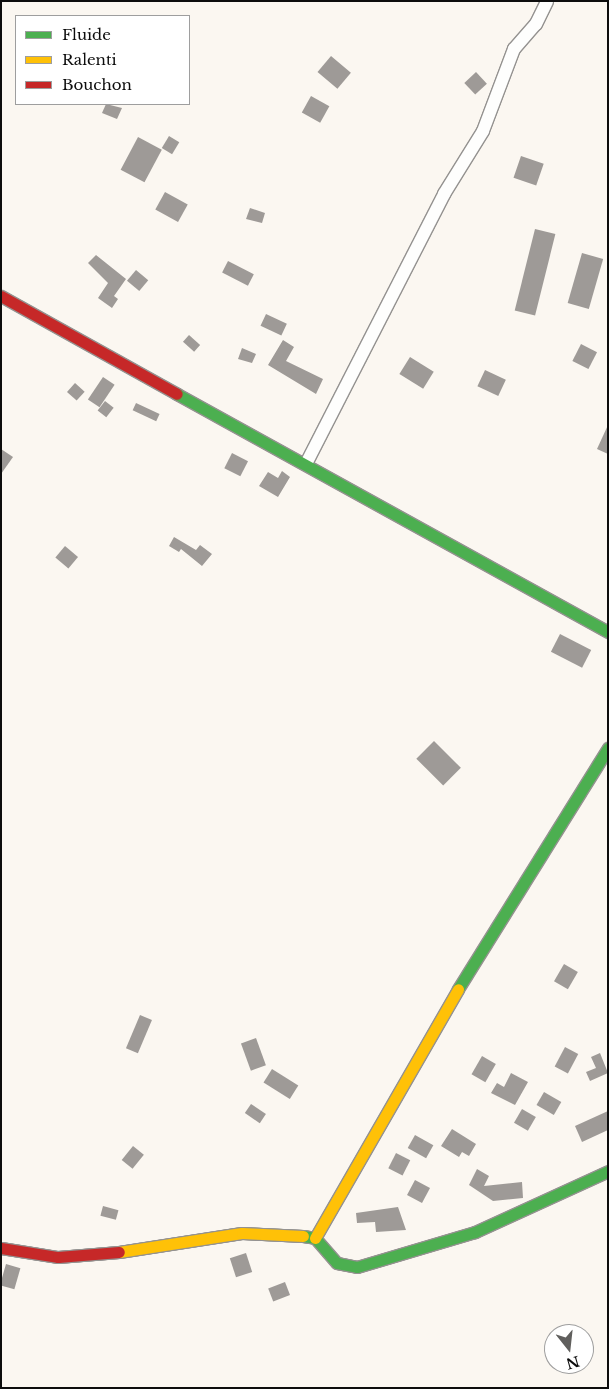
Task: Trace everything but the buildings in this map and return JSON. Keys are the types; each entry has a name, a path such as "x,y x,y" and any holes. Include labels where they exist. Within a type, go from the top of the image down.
{"street":[{"path":"307,462 444,194 483,131 514,49 536,24 546,1"},
{"path":"1,296 307,462 608,632"},
{"path":"315,1238 432,1032 608,748"},
{"path":"1,1248 58,1257 92,1256 242,1233 279,1232 315,1238 337,1263 357,1267 475,1232 608,1171"}],"traffic: fast":[{"path":"177,394 608,632"},
{"path":"458,989 608,748"},
{"path":"303,1236 315,1238 337,1263 357,1267 475,1232 608,1171"}],"traffic: slow":[{"path":"315,1238 458,989"},
{"path":"119,1252 242,1233 303,1236"}],"traffic: jam":[{"path":"1,296 177,394"},
{"path":"1,1248 58,1257 119,1252"}]}
